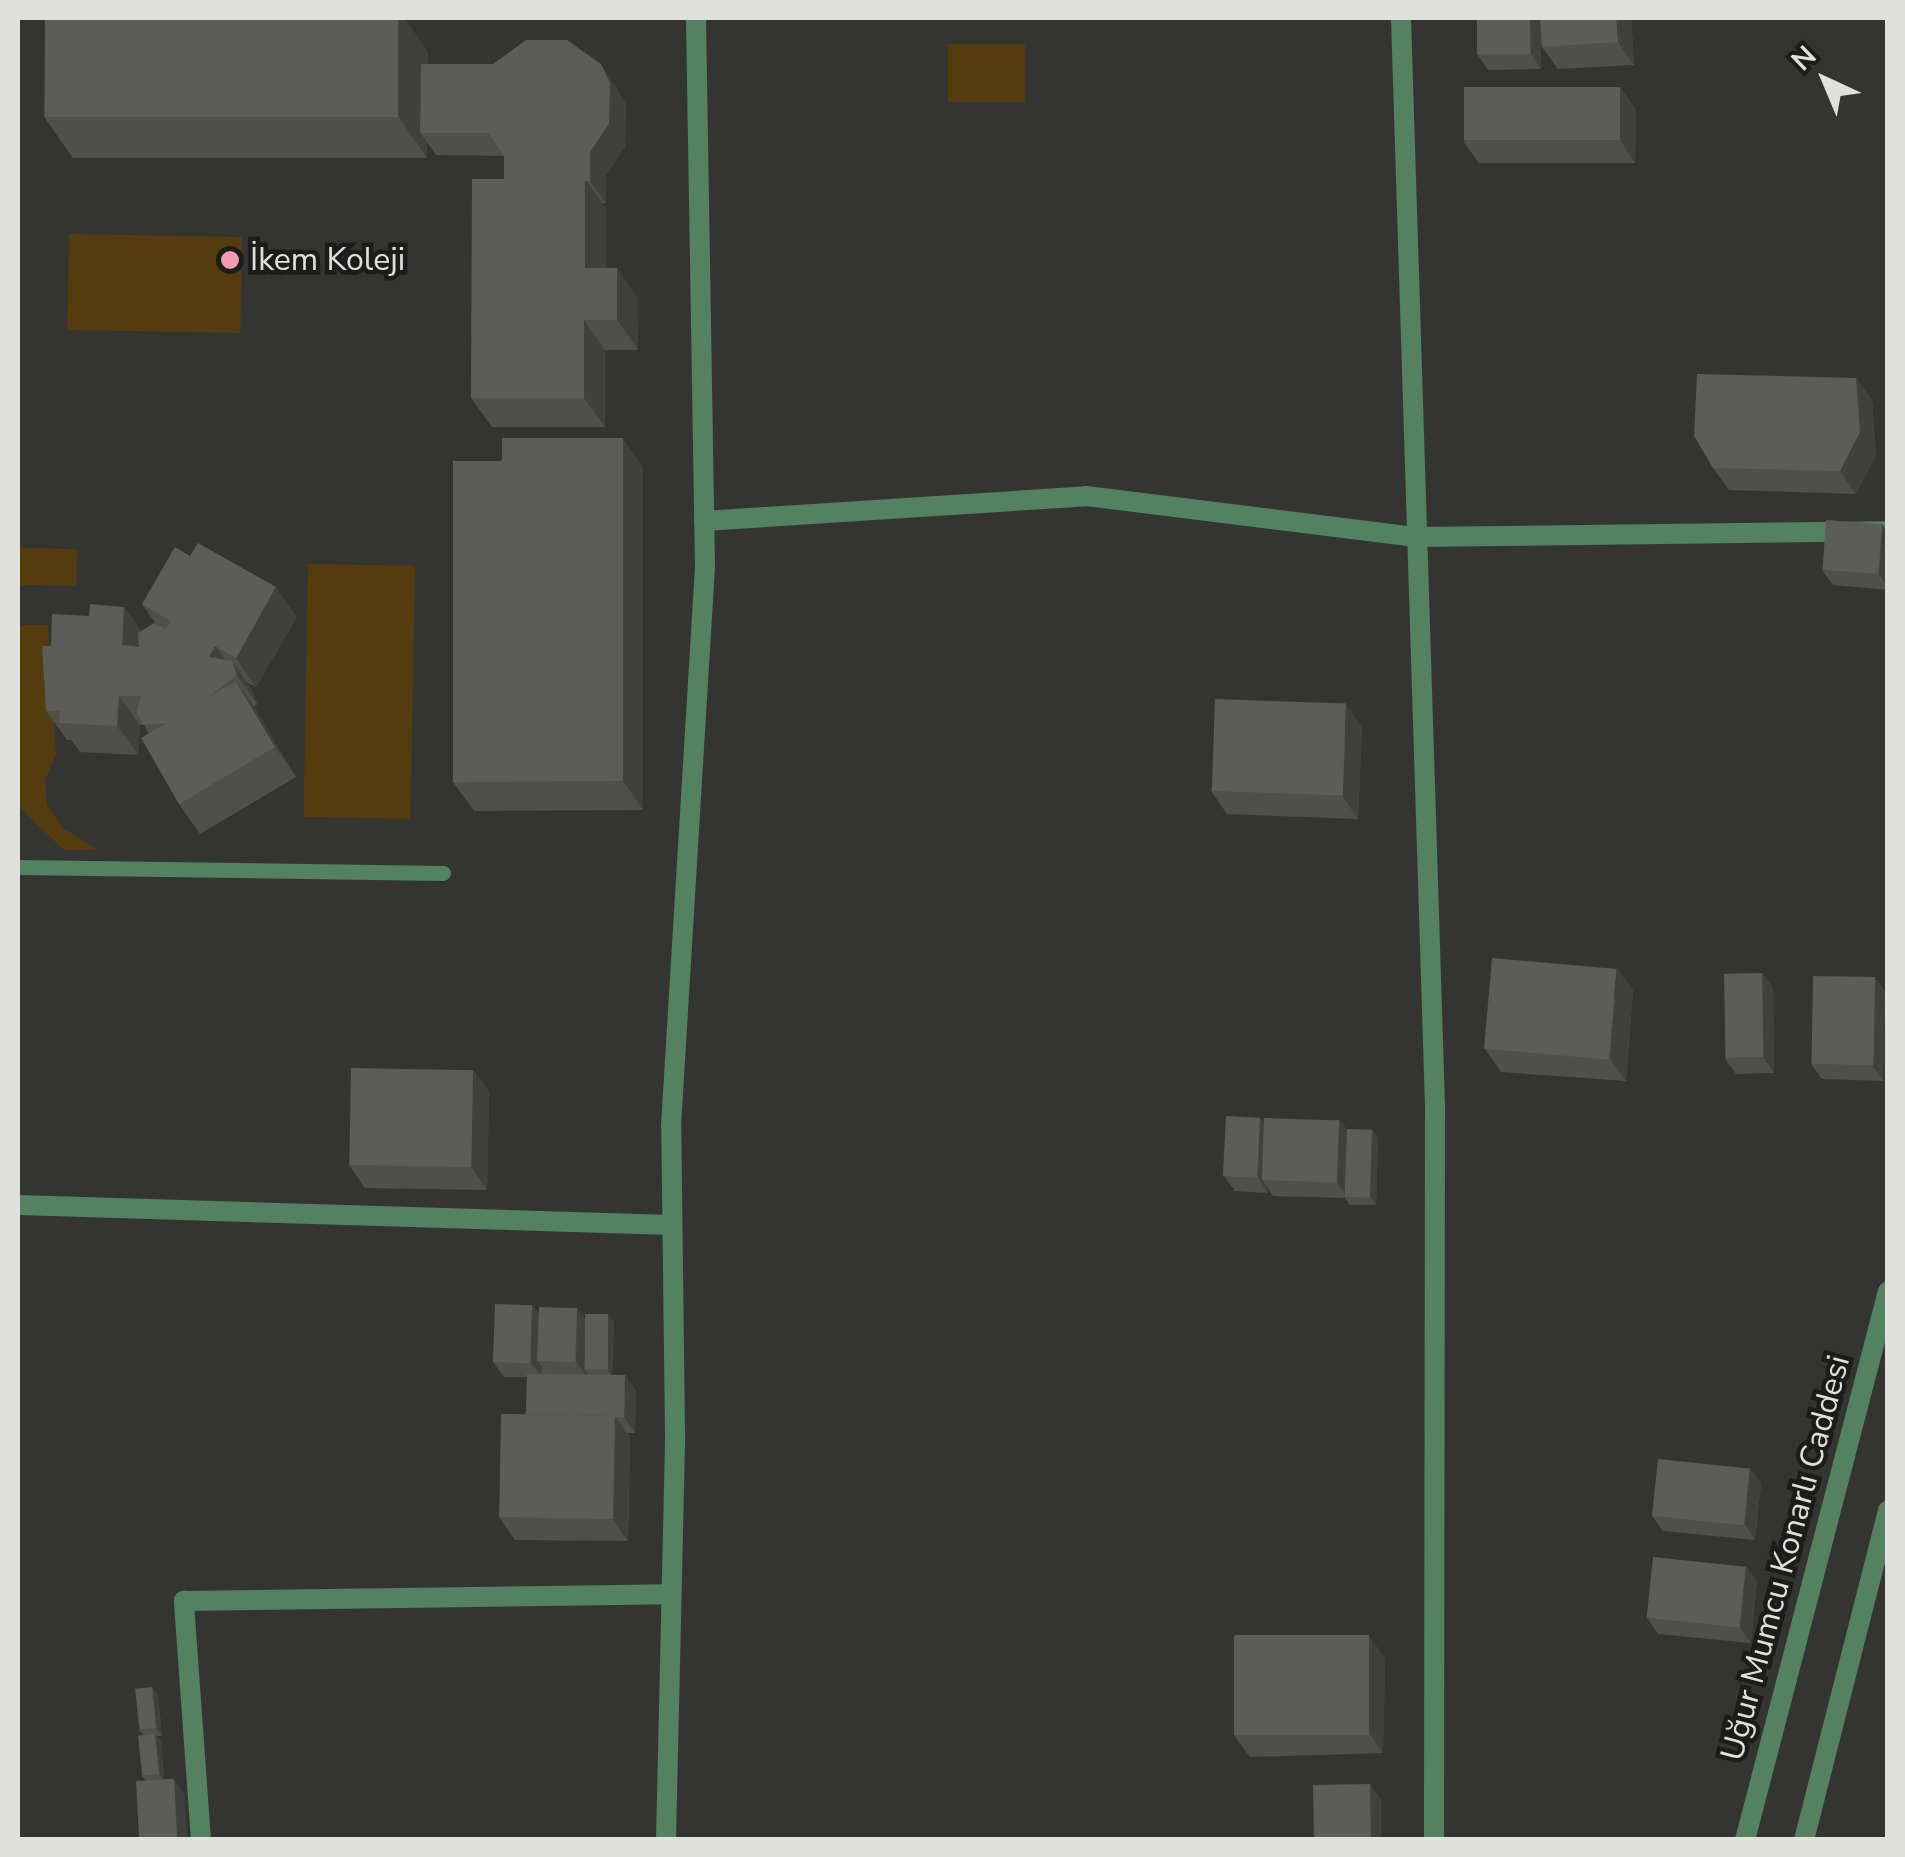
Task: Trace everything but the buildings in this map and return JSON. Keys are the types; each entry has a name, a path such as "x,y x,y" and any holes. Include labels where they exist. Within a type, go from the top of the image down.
{"street":[{"path":"666,1840 671,1594 671,1126 704,521 696,18"},
{"path":"1401,18 1414,538 1435,1105 1434,1840"},
{"path":"704,521 1086,496 1414,538 1888,531"},
{"path":"18,1205 672,1225"},
{"name":"Uğur Mumcu Konarlı Caddesi","path":"1744,1840 1888,1292"},
{"path":"1804,1840 1888,1511"},
{"path":"201,1840 184,1601 671,1594"}],"lane":[{"path":"18,867 442,873"}],"shaded area":[{"path":"948,44 1025,44 1025,102 948,102"},
{"path":"69,234 242,237 240,333 67,330"},
{"path":"18,548 77,549 76,586 18,585"},
{"path":"308,564 415,566 411,819 304,817"},
{"path":"18,625 48,625 56,755 45,780 47,805 62,827 97,850 64,850 18,806"}],"place":[{"name":"İkem Koleji","path":"230,260"}]}
